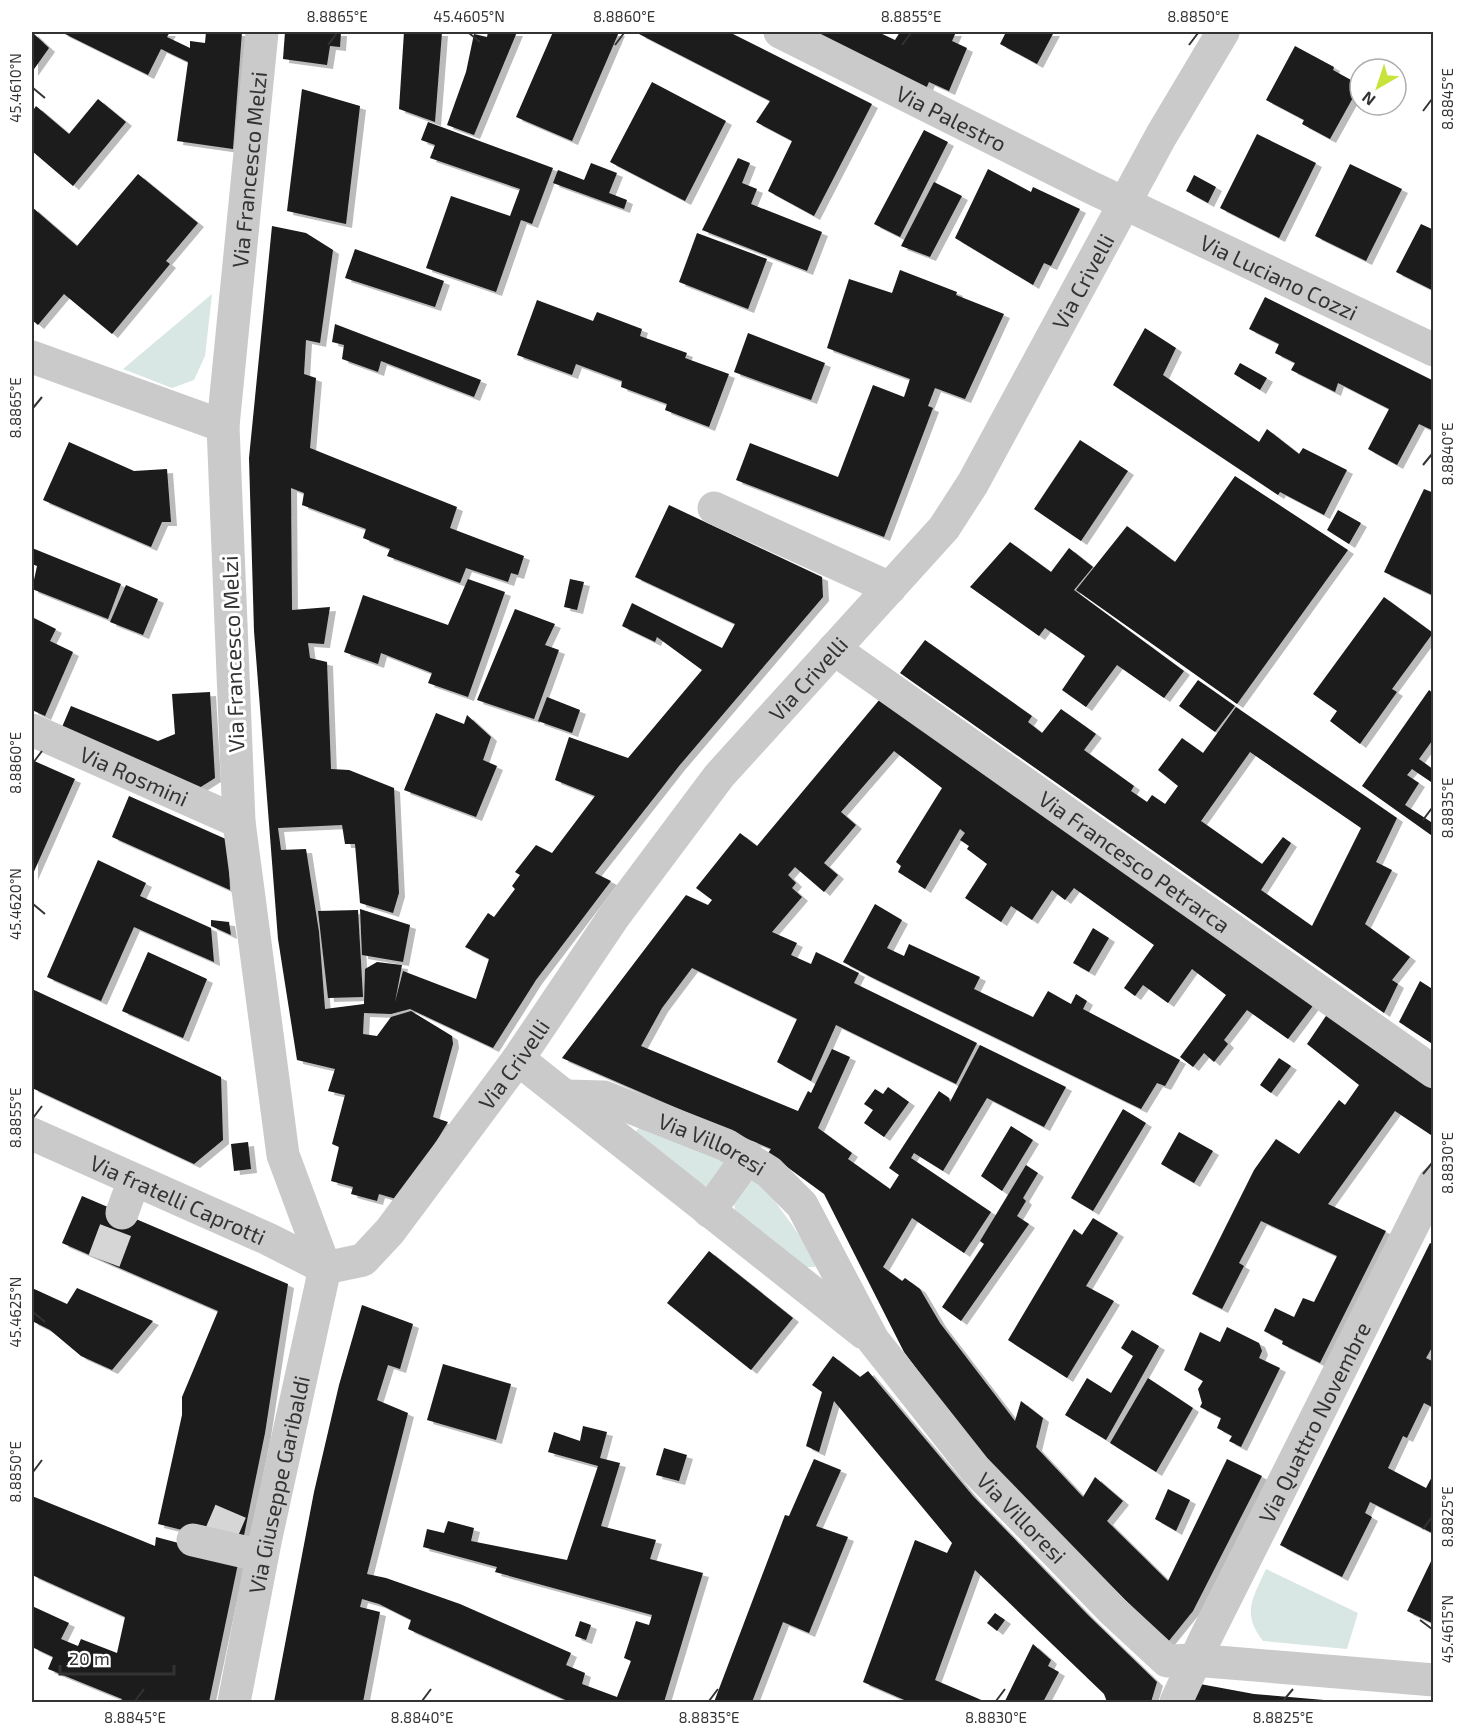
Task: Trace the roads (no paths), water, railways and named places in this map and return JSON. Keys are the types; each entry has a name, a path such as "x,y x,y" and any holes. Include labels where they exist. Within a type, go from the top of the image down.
{"street":[{"name":"Via Francesco Melzi","path":"262,32 223,426 239,822 283,1155 326,1268"},
{"name":"Via Palestro","path":"780,32 1125,202"},
{"name":"Via Crivelli","path":"326,1268 363,1260 390,1231 518,1059 608,925 719,776 944,528 972,483 1161,136 1223,32"},
{"name":"Via Luciano Cozzi","path":"1125,202 1434,350"},
{"path":"32,357 223,426"},
{"path":"714,508 890,588"},
{"name":"Via Francesco Petrarca","path":"834,649 1434,1072"},
{"name":"Via Rosmini","path":"32,730 239,822"},
{"name":"Via Villoresi","path":"518,1059 873,1340"},
{"name":"Via Villoresi","path":"566,1096 604,1097 726,1145 770,1172 802,1205 873,1340 975,1469 1113,1611 1167,1661 1194,1660 1434,1680"},
{"name":"Via fratelli Caprotti","path":"32,1134 268,1239 326,1268"},
{"path":"709,1211 748,1157"},
{"path":"122,1213 134,1180"},
{"name":"Via Quattro Novembre","path":"1176,1702 1194,1660 1434,1184"},
{"name":"Via Giuseppe Garibaldi","path":"234,1702 257,1544 326,1268"},
{"path":"193,1540 257,1544"}],"tunnel":[{"path":"104,1261 122,1213"},
{"path":"209,1520 244,1535"}]}
